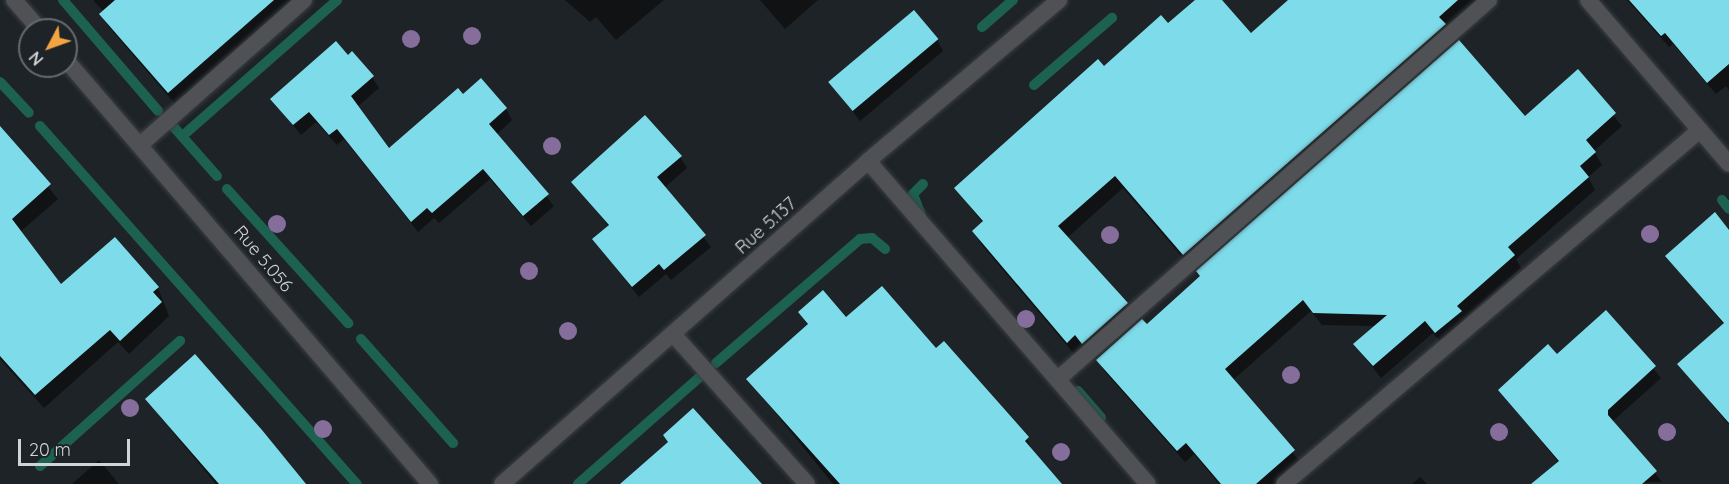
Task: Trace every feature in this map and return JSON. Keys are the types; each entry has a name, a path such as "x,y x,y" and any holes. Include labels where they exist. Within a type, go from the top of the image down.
{"street":[{"path":"14,0 30,18"},
{"path":"140,145 304,0"},
{"name":"Rue 5.137","path":"502,484 868,161 1059,0"},
{"path":"1058,380 1489,0"},
{"path":"1588,0 1729,164"},
{"name":"Rue 5.056","path":"78,74 429,484"},
{"path":"1284,484 1700,130"},
{"path":"868,161 1148,484"},
{"path":"673,334 807,484"}],"building":[{"path":"115,0 274,0 168,93 99,14"},
{"path":"1195,0 1222,0 1251,33 1288,0 1458,0 1439,17 1446,24 1183,255 1115,176 1058,226 1128,303 1082,344 1075,335 1067,343 972,231 983,221 954,188 1098,59 1104,66 1161,15 1168,23"},
{"path":"1629,0 1729,0 1729,64 1707,83 1665,33 1661,36"},
{"path":"914,10 938,39 853,111 828,82"},
{"path":"1459,40 1525,116 1578,69 1616,113 1586,140 1596,152 1580,166 1589,177 1508,247 1515,255 1457,306 1462,311 1435,333 1425,321 1373,366 1353,344 1387,315 1313,313 1303,300 1225,369 1295,450 1256,484 1221,484 1186,443 1177,451 1096,360 1142,319 1147,324 1200,276 1196,271"},
{"path":"336,41 348,55 352,51 374,76 351,96 389,148 458,88 463,94 481,78 507,108 489,124 549,194 523,216 483,169 432,213 427,208 411,222 337,129 329,135 309,112 293,125 270,99"},
{"path":"645,115 682,156 657,177 706,235 664,270 659,264 632,287 592,239 609,225 571,182"},
{"path":"0,126 51,184 12,219 61,284 115,237 159,287 153,292 162,302 120,341 110,330 35,395 0,356"},
{"path":"1715,212 1729,230 1729,423 1677,364 1724,323 1665,256"},
{"path":"882,286 936,348 944,341 1029,437 1025,441 1062,484 840,484 746,379 808,324 798,312 823,290 846,317"},
{"path":"1606,310 1656,366 1608,410 1608,415 1657,471 1642,484 1531,484 1559,461 1498,390 1548,344 1557,354"},
{"path":"195,354 306,484 219,484 145,399"},
{"path":"693,408 762,484 620,484 668,442 663,435"}],"waterway":[{"path":"63,0 158,111"},
{"path":"187,132 337,0"},
{"path":"982,27 1013,0"},
{"path":"1034,85 1112,18"},
{"path":"0,82 29,113"},
{"path":"172,125 217,176"},
{"path":"40,126 357,484"},
{"path":"921,215 913,194 923,184"},
{"path":"227,189 348,323"},
{"path":"1722,200 1729,209"},
{"path":"716,363 860,239 872,238 885,249"},
{"path":"361,339 453,443"},
{"path":"40,466 180,341"},
{"path":"578,484 701,376"},
{"path":"1078,391 1101,417"}]}
